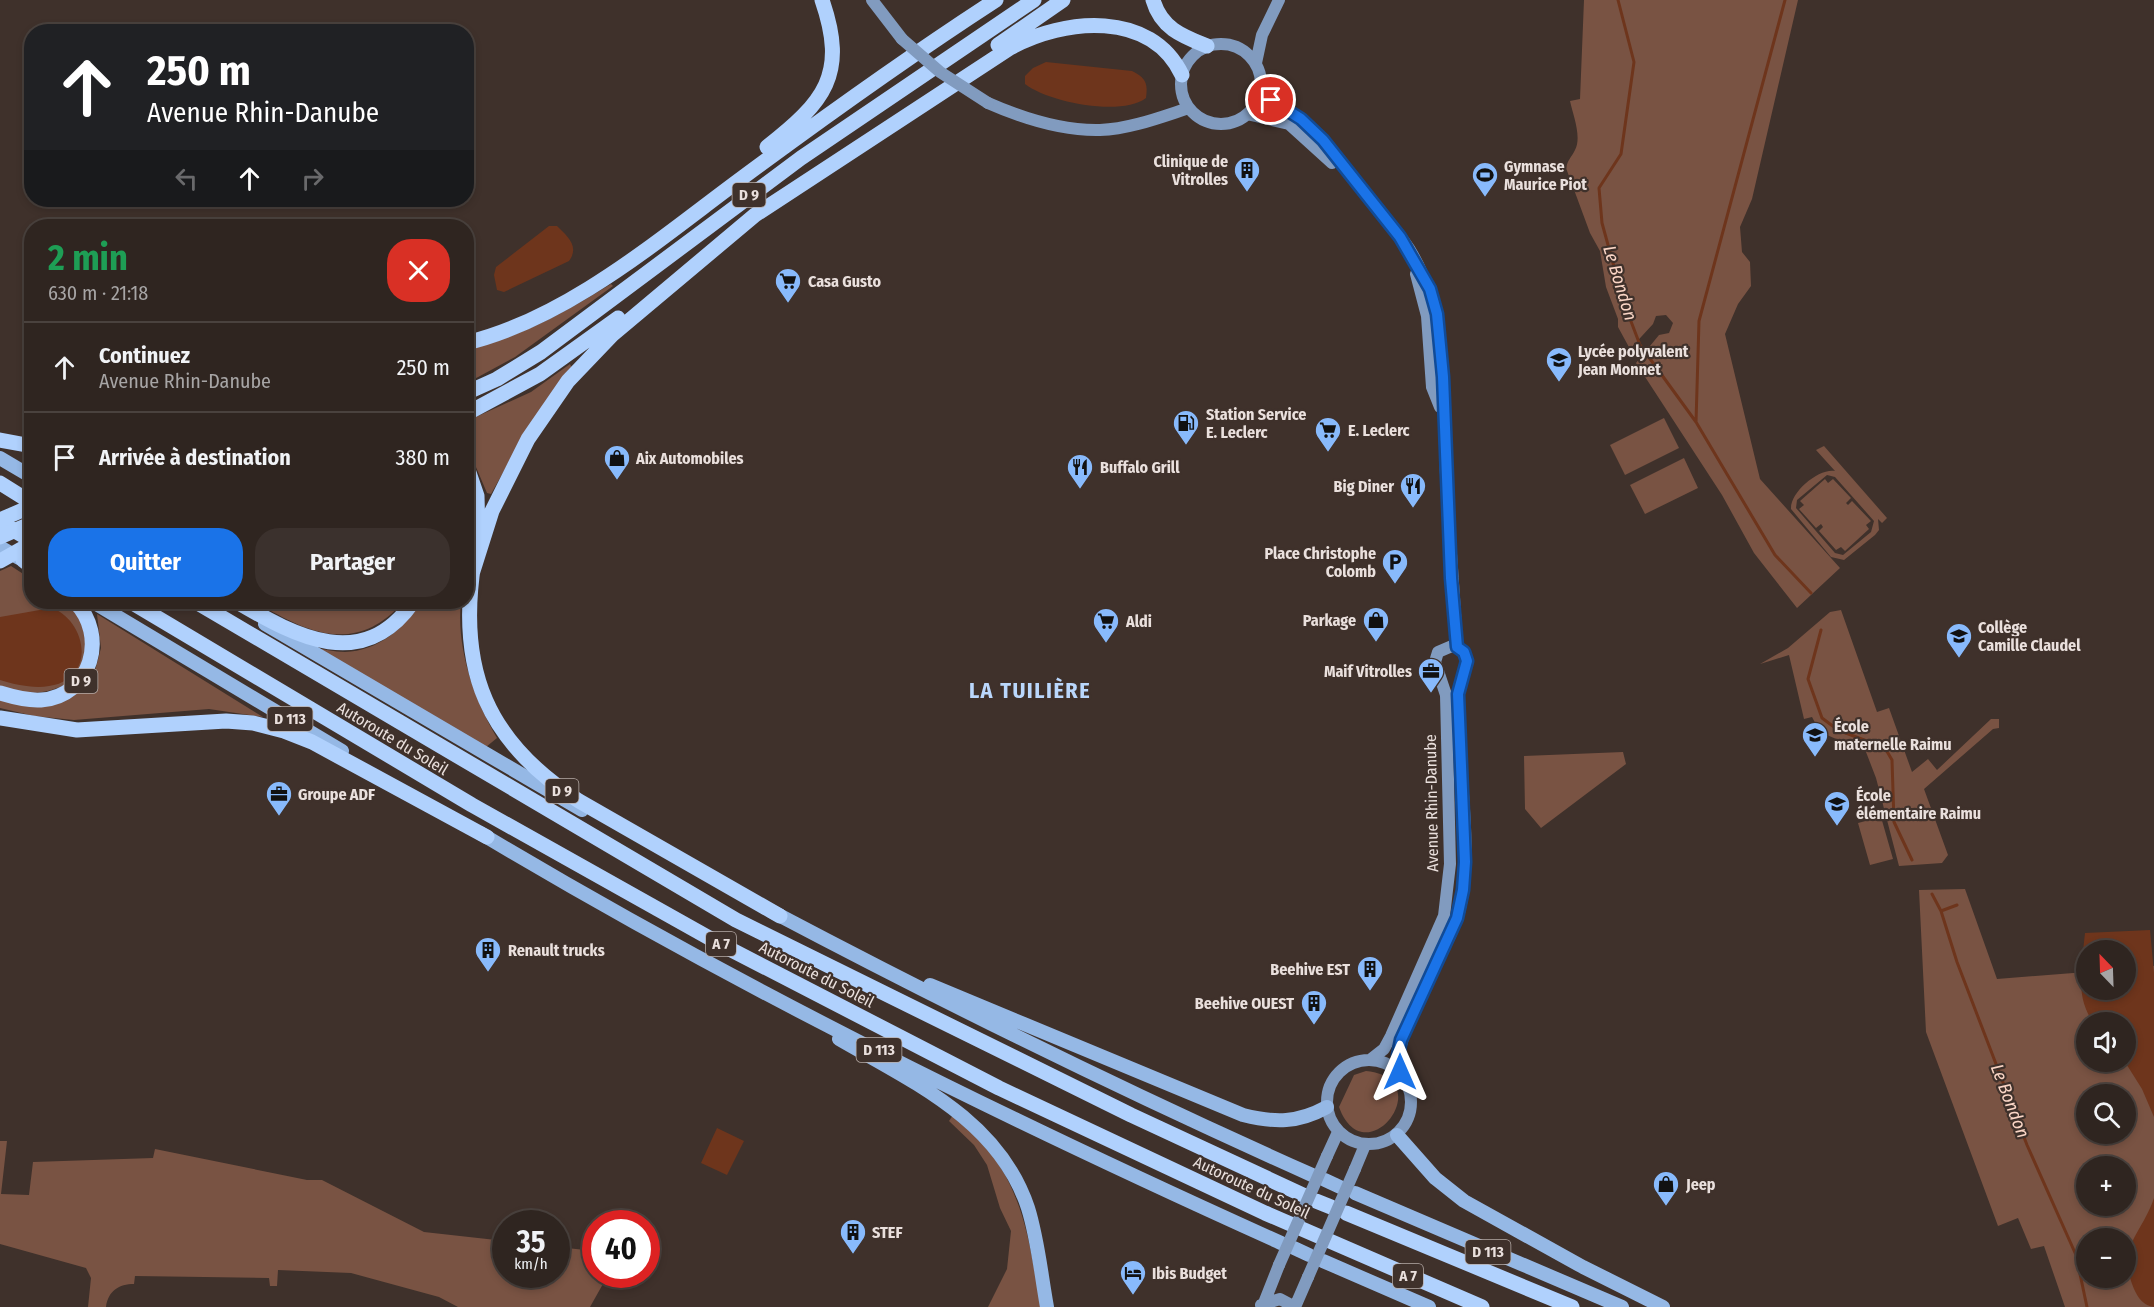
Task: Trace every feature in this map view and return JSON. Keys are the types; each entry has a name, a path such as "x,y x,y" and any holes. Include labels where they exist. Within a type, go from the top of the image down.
{"highway":[{"path":"632,257 811,110 825,88 832,58 831,30 822,0"},
{"path":"869,84 978,0"},
{"name":"D 9","path":"474,340 539,316 573,298 869,84 996,0"},
{"name":"D 9","path":"474,389 497,379 541,352 801,158 1034,0"},
{"name":"D 9","path":"474,411 517,388 568,354 848,147 1063,0"},
{"path":"1153,0 1157,12 1168,27 1207,46"},
{"path":"755,215 1010,48 1038,34 1079,24 1123,30 1162,47 1175,60 1182,75"},
{"name":"D 9","path":"474,569 502,488 528,439 568,381 612,335 755,215"},
{"path":"474,334 539,316"},
{"path":"0,440 24,444"},
{"path":"0,483 24,499"},
{"name":"D 9","path":"474,485 479,518 474,563"},
{"path":"24,508 0,521 24,537"},
{"path":"0,537 24,526"},
{"path":"0,553 24,545"},
{"path":"0,561 24,547"},
{"name":"D 9","path":"0,693 21,699 42,700 58,696 80,682 91,660 93,643 88,621 80,609"},
{"name":"Autoroute du Soleil","path":"143,609 472,805 720,944 999,1088 1275,1217 1482,1307"},
{"name":"Autoroute du Soleil","path":"208,609 736,920 1131,1115 1331,1207"},
{"path":"250,609 291,631 336,644 357,643 379,635 408,609"},
{"name":"D 9","path":"471,609 476,670 496,724 517,751 539,773 579,801 780,916"},
{"path":"0,718 77,730 226,721 253,723 284,730 344,759 487,837"},
{"name":"A 7","path":"1346,1213 1572,1307"}],"main road":[{"path":"0,458 24,472"},
{"path":"0,547 24,562"},
{"name":"D 113","path":"105,609 487,837 726,973 1105,1163 1309,1255"},
{"path":"241,609 299,647 501,764 780,916 974,1018 1141,1098 1340,1187"},
{"path":"824,938 992,1012 1243,1115 1289,1122 1310,1116 1327,1107"},
{"path":"726,973 925,1088 951,1105 980,1130 1000,1155 1027,1207 1047,1307"},
{"path":"1397,1135 1436,1178 1464,1201 1583,1267 1663,1307"},
{"name":"D 113","path":"1355,1193 1622,1307"},
{"path":"1323,1261 1429,1307"}],"street":[{"path":"872,0 902,39 940,72 988,103 1024,118 1100,130 1148,120 1189,108"},
{"path":"1256,63 1240,48 1218,44 1207,46 1191,58 1182,75 1183,97 1189,108 1199,118 1211,123 1236,121 1247,114 1259,98 1261,87 1256,63 1262,35 1279,0"},
{"path":"1261,87 1271,100 1314,130 1410,250 1427,316 1432,387 1443,416 1457,647"},
{"path":"1247,114 1289,124 1364,192"},
{"path":"1447,646 1457,647 1466,656 1464,671 1451,677 1438,671 1435,662 1438,652 1447,646"},
{"name":"Avenue Rhin-Danube","path":"1370,1060 1384,1049 1391,1036 1444,916 1450,864 1446,696 1438,671"},
{"name":"Avenue Rhin-Danube","path":"1400,1072 1398,1055 1401,1040 1457,918 1462,899 1465,862 1458,694 1464,671"},
{"path":"1370,1060 1392,1066 1400,1072 1412,1095 1412,1104 1407,1122 1397,1135 1376,1144 1365,1145 1355,1143 1338,1132 1327,1107 1328,1090 1339,1072 1359,1061 1370,1060"},
{"path":"1261,1305 1338,1132"},
{"path":"1261,1305 1280,1299 1295,1307 1365,1145"}],"shaded area":[{"path":"1584,0 1798,0 1752,199 1740,227 1742,252 1750,262 1751,286 1738,304 1725,334 1760,479 1840,568 1797,608 1754,553 1722,495 1636,363 1659,335 1669,333 1673,323 1666,315 1656,316 1653,324 1630,349 1618,327 1618,319 1606,287 1600,251 1590,233 1566,168 1578,139 1570,101 1580,99"},
{"path":"1046,62 1132,71 1145,82 1146,98 1135,104 1103,107 1067,101 1036,91 1025,84 1025,76 1033,68"},
{"path":"549,226 557,226 571,242 573,251 569,261 504,292 497,290 494,275 496,267"},
{"path":"611,284 613,286 515,357 474,379 474,348 524,331 576,305"},
{"path":"570,364 572,368 519,444 491,494 487,493 474,462 474,418 531,392"},
{"path":"1664,418 1679,448 1625,475 1610,445"},
{"path":"1824,446 1887,518 1882,523 1878,519 1879,530 1875,535 1844,560 1831,557 1791,509 1795,495 1807,482 1821,473 1835,471 1816,450","holes":["1827,475 1835,477 1874,521 1871,532 1843,555 1835,553 1796,508 1797,500"]},
{"path":"1684,458 1698,488 1645,514 1630,485"},
{"path":"1825,479 1828,483 1833,479 1851,498 1846,503 1848,505 1852,501 1871,521 1866,525 1869,529 1845,551 1841,547 1836,550 1819,531 1823,527 1821,524 1816,528 1799,509 1804,505 1800,501"},
{"path":"11,566 24,574 24,609 72,609 82,620 88,650 74,681 38,693 0,687 0,571"},
{"path":"53,609 67,617 78,634 81,644 82,654 75,672 68,679 50,686 19,685 0,680 0,617"},
{"path":"268,609 396,609 386,619 368,629 350,634 332,634 313,630"},
{"path":"415,609 461,609 461,637 468,673 481,707 497,738 486,747 312,647 345,652 368,648 389,637"},
{"path":"1841,610 1877,712 1889,708 1912,772 1928,759 1937,770 1991,719 1999,719 1999,728 1993,729 1924,789 1948,855 1942,863 1899,866 1876,778 1866,752 1820,732 1812,717 1804,719 1789,655 1760,664 1788,648 1830,612"},
{"path":"97,614 263,717 209,709 74,720 34,716 0,708 0,698 68,699 84,688 95,671 101,648"},
{"path":"1623,752 1626,764 1541,828 1525,809 1524,756"},
{"path":"1881,817 1893,859 1870,865 1858,823"},
{"path":"1965,889 1997,979 2076,973 2076,1000 2136,1000 2136,967 2154,966 2154,1307 2065,1307 2044,1246 2031,1249 2018,1218 1998,1226 1926,1032 1919,890"},
{"path":"2150,930 2154,973 2154,1117 2142,1089 2131,1072 2136,1072 2136,1012 2088,1012 2084,1000 2136,1000 2136,940 2084,940 2085,933"},
{"path":"1366,1071 1387,1077 1397,1090 1397,1104 1390,1118 1379,1129 1365,1132 1351,1126 1339,1107 1354,1075"},
{"path":"953,1115 989,1151 1011,1187 1025,1225 1041,1307 988,1307 1007,1269 1011,1231 1000,1208 987,1165 974,1145 949,1121"},
{"path":"717,1128 744,1141 727,1175 701,1163"},
{"path":"0,1141 7,1141 1,1194 29,1195 33,1162 153,1158 155,1149 307,1180 322,1180 424,1232 492,1240 492,1288 570,1288 570,1248 582,1250 582,1288 601,1288 590,1307 458,1307 439,1297 351,1273 278,1270 277,1286 270,1286 269,1278 135,1276 134,1284 119,1287 112,1293 106,1307 88,1307 91,1278 86,1268 0,1244"},
{"path":"2154,1198 2154,1307 2144,1303 2134,1288 2136,1288 2136,1235"}],"waterway":[{"name":"Le Bondon","path":"1618,0 1634,62 1621,154 1599,188 1602,223 1624,303 1640,345 1696,422 1775,555 1811,593"},
{"path":"1696,422 1699,321 1785,0"},
{"name":"Le Bondon","path":"1821,630 1808,679 1822,718 1838,730 1885,748 1892,760 1894,822 1912,860"},
{"name":"Le Bondon","path":"1932,894 1941,911 1957,962 2027,1145 2076,1255 2087,1307"},
{"path":"1941,911 1957,905"}],"place":[{"name":"Clinique de Vitrolles","path":"1247,193"},
{"name":"Gymnase Maurice Piot","path":"1485,198"},
{"name":"Casa Gusto","path":"788,304"},
{"name":"Lycée polyvalent Jean Monnet","path":"1559,383"},
{"name":"Station Service E. Leclerc","path":"1186,446"},
{"name":"E. Leclerc","path":"1328,453"},
{"name":"Aix Automobiles","path":"617,481"},
{"name":"Buffalo Grill","path":"1080,490"},
{"name":"Big Diner","path":"1413,509"},
{"name":"Place Christophe Colomb","path":"1395,585"},
{"name":"Parkage","path":"1376,643"},
{"name":"Aldi","path":"1106,644"},
{"name":"Collège Camille Claudel","path":"1959,659"},
{"name":"Maif Vitrolles","path":"1431,694"},
{"name":"École maternelle Raimu","path":"1815,758"},
{"name":"Groupe ADF","path":"279,817"},
{"name":"École élémentaire Raimu","path":"1837,827"},
{"name":"Renault trucks","path":"488,973"},
{"name":"Beehive EST","path":"1370,992"},
{"name":"Beehive OUEST","path":"1314,1026"},
{"name":"Jeep","path":"1666,1207"},
{"name":"STEF","path":"853,1255"},
{"name":"Ibis Budget","path":"1133,1296"}],"district":[{"name":"LA TUILIÈRE","path":"1030,690"}],"route":[{"path":"1271,100 1314,130 1384,216 1410,250 1430,289 1437,314 1443,377 1451,578 1457,647 1464,652 1467,661 1458,694 1465,872 1457,918 1398,1047 1400,1072"}]}
